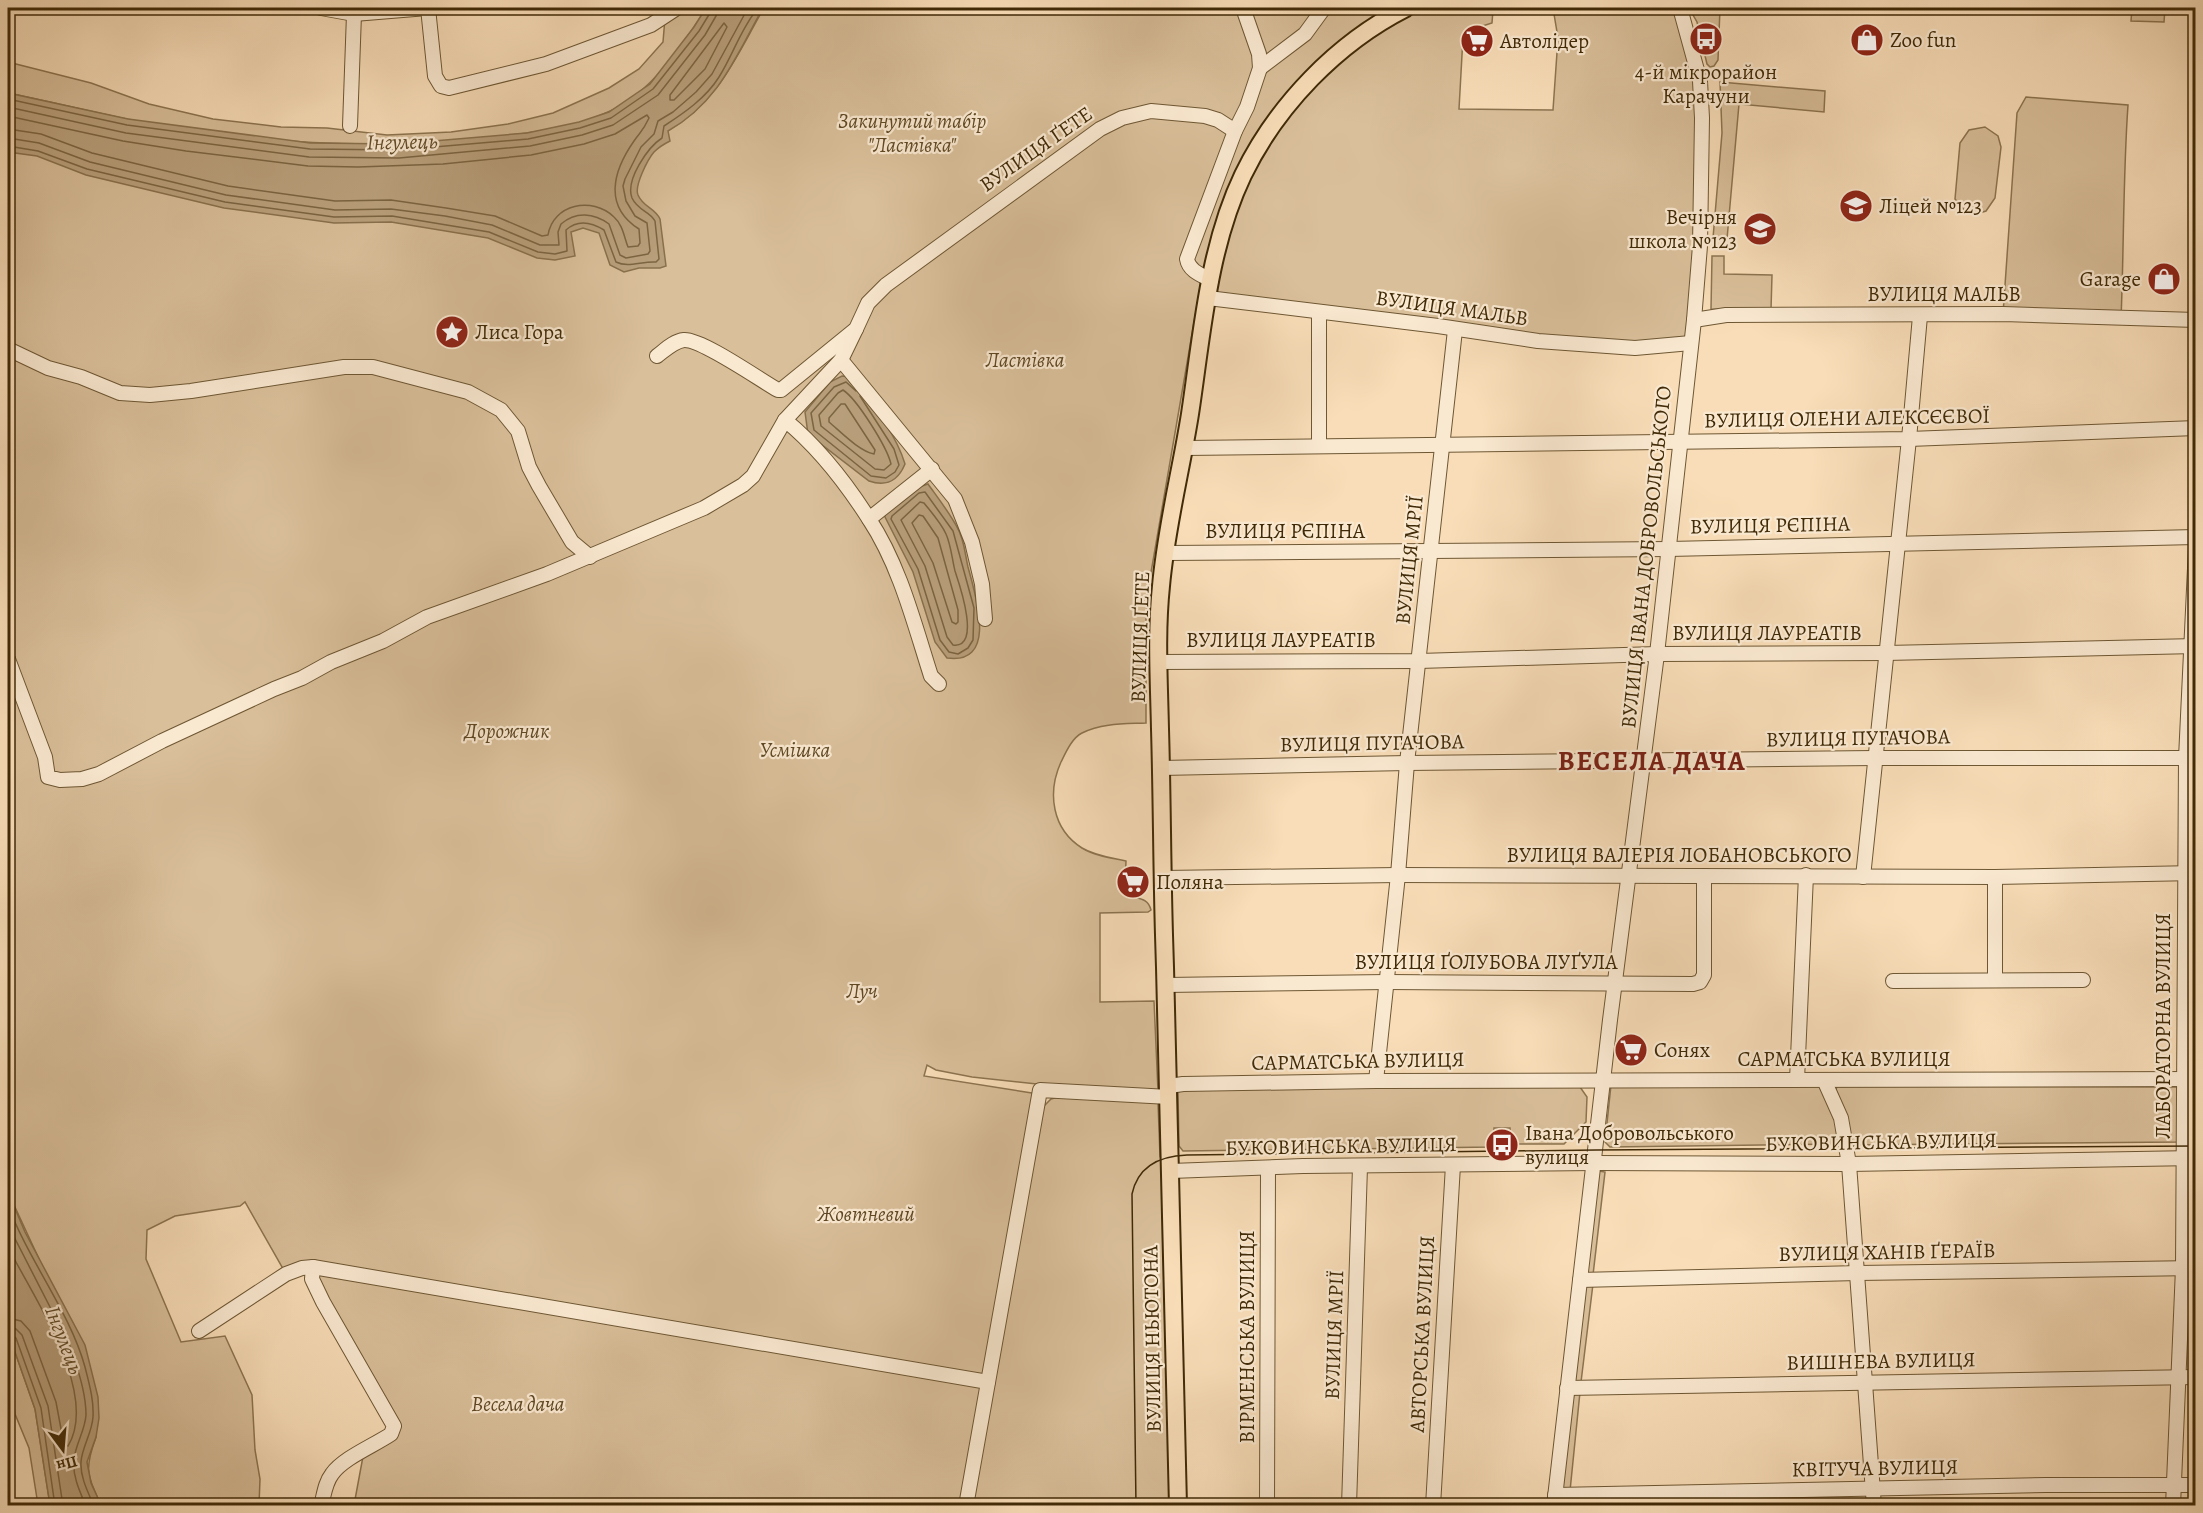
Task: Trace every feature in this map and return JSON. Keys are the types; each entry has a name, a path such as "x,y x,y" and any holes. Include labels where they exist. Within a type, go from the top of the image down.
{"main road":[{"name":"ВУЛИЦЯ ҐЕТЕ","path":"1171,1171 1162,878 1159,605 1211,280 1229,208 1241,178 1261,142 1278,118 1341,51 1363,33 1406,8"},
{"name":"ВУЛИЦЯ НЬЮТОНА","path":"1171,1171 1178,1506"}],"street":[{"path":"321,8 354,14 428,8 435,76 441,86 449,88 501,76 568,56 651,25 677,8"},
{"path":"1211,280 1192,269 1187,259 1260,68 1259,54 1244,8"},
{"path":"1260,68 1305,34 1324,8"},
{"name":"ВУЛИЦЯ ІВАНА ДОБРОВОЛЬСЬКОГО","path":"1555,1500 1615,983 1657,654 1694,320 1701,236 1701,90 1680,8"},
{"path":"350,126 354,14"},
{"name":"ВУЛИЦЯ ҐЕТЕ","path":"657,356 674,343 687,340 702,345 778,390 788,385 856,329 868,303 886,285 1100,129 1122,118 1151,111 1204,116 1218,120 1235,131"},
{"name":"ВУЛИЦЯ МАЛЬВ","path":"1208,298 1538,341 1635,348 1691,343"},
{"path":"1319,312 1320,446"},
{"name":"ВУЛИЦЯ МАЛЬВ","path":"1694,320 1726,315 2003,314 2196,320"},
{"path":"1863,877 1899,544 1920,316"},
{"path":"8,659 45,757 48,777 60,780 82,779 116,767 162,741 302,678 331,662 383,641 427,617 590,557 704,508 743,485 761,465 772,440 785,420 841,360 856,329"},
{"name":"ВУЛИЦЯ МРІЇ","path":"1376,1082 1398,875 1407,763 1455,330"},
{"path":"8,349 48,368 81,377 120,393 150,395 191,391 344,367 373,367 468,392 501,410 518,431 529,467 539,486 572,542 590,557"},
{"path":"841,360 955,499 972,542 982,584 985,619"},
{"path":"785,420 799,432 851,491 881,536 906,596 931,676 939,684"},
{"name":"ВУЛИЦЯ ОЛЕНИ АЛЕКСЄЄВОЇ","path":"1185,448 1909,439 2196,428"},
{"path":"869,519 932,469"},
{"name":"ВУЛИЦЯ РЄПІНА","path":"1166,553 1669,549 2196,537"},
{"name":"ЛАБОРАТОРНА ВУЛИЦЯ","path":"2173,1506 2179,1377 2189,1268 2191,758 2196,547"},
{"name":"ВУЛИЦЯ ЛАУРЕАТІВ","path":"1158,662 1419,661 1657,654 2194,646"},
{"name":"ВУЛИЦЯ ПУГАЧОВА","path":"1161,768 1875,758 2191,758"},
{"name":"ВУЛИЦЯ ВАЛЕРІЯ ЛОБАНОВСЬКОГО","path":"1162,878 1398,875 1995,877 2190,873"},
{"path":"1797,1080 1806,875"},
{"name":"ВУЛИЦЯ ҐОЛУБОВА ЛУҐУЛА","path":"1166,985 1387,982 1693,984 1700,981 1704,975 1704,876"},
{"path":"1995,877 1995,979"},
{"path":"1893,981 2083,980"},
{"name":"САРМАТСЬКА ВУЛИЦЯ","path":"988,1382 1040,1090 1169,1092 1183,1084 1376,1082 2190,1079"},
{"path":"1824,1080 1841,1119 1849,1164 1874,1506"},
{"name":"БУКОВИНСЬКА ВУЛИЦЯ","path":"1171,1171 1303,1166 1849,1164 2190,1158"},
{"name":"АВТОРСЬКА ВУЛИЦЯ","path":"1433,1506 1453,1165"},
{"name":"ВУЛИЦЯ МРІЇ","path":"1349,1506 1360,1167"},
{"name":"ВІРМЕНСЬКА ВУЛИЦЯ","path":"1267,1506 1268,1168"},
{"path":"313,1267 312,1279 323,1302 394,1426 392,1434 332,1472 321,1506"},
{"path":"198,1330 286,1274 313,1267 988,1382 966,1506"},
{"name":"ВУЛИЦЯ ХАНІВ ҐЕРАЇВ","path":"1580,1280 2189,1268"},
{"name":"ВИШНЕВА ВУЛИЦЯ","path":"1567,1388 2196,1377"},
{"name":"КВІТУЧА ВУЛИЦЯ","path":"1555,1500 1873,1489 2174,1483 2196,1485"}],"green space":[{"path":"677,8 706,8 664,68 638,93 624,104 595,118 567,126 522,134 447,141 355,144 264,139 172,127 8,93 8,62 91,83 149,104 213,119 387,135 451,132 508,124 553,113 609,88 639,69 663,42 665,18"},
{"path":"765,8 1500,8 1493,10 1492,23 1467,31 1463,37 1459,109 1553,110 1558,38 1553,8 1680,8 1700,81 1691,343 1654,347 1208,298 1202,276 1149,584 1146,617 1146,723 1106,726 1078,735 1061,762 1054,786 1055,810 1064,831 1087,851 1126,861 1125,885 1128,895 1145,901 1150,906 1151,910 1148,912 1100,913 1100,1002 1154,1001 1158,1091 1111,1092 972,1077 936,1070 927,1065 924,1076 1038,1094 1042,1108 1051,1099 1062,1096 1158,1103 1160,1156 1166,1173 1171,1505 354,1505 364,1451 391,1434 312,1272 286,1274 245,1202 240,1206 175,1216 147,1230 146,1259 181,1342 225,1336 252,1395 255,1450 260,1479 259,1505 101,1505 89,1472 90,1457 96,1437 39,1259 8,1192 8,139 144,167 667,131 699,108 711,95 732,65"},
{"path":"1689,8 1720,8 1718,60 1714,66 1710,67 1707,64 1697,22"},
{"path":"2132,8 2165,8 2164,22 2131,21"},
{"path":"1720,82 1825,91 1824,112 1739,104 1727,239 1713,238 1722,133"},
{"path":"2026,97 2128,105 2121,319 2003,314 2017,113"},
{"path":"1985,127 1998,136 2001,147 1995,198 1986,211 1976,214 1965,211 1955,199 1960,143 1969,130"},
{"path":"1712,256 1724,256 1724,274 1772,275 1771,310 1711,309"},
{"path":"1611,1085 1813,1085 1821,1087 1828,1093 1842,1144 1610,1147 1605,1142"},
{"path":"1837,1086 2179,1087 2177,1142 1849,1145 1835,1093"},
{"path":"1183,1087 1580,1087 1587,1097 1586,1122 1564,1144 1511,1144 1510,1128 1494,1128 1493,1147 1183,1151 1179,1146 1178,1093"},
{"path":"1599,1171 1605,1172 1593,1275 1587,1274"},
{"path":"1584,1283 1593,1284 1581,1382 1573,1381"},
{"path":"8,1332 35,1409 50,1505 38,1505 29,1448 15,1414 8,1367"},
{"path":"1571,1391 1580,1392 1570,1491 1561,1490"}],"water":[{"path":"706,8 765,8 732,65 711,95 685,120 668,131 670,141 654,152 642,173 638,195 660,219 666,266 660,268 639,268 624,272 610,265 599,233 583,228 571,232 575,256 555,260 537,258 488,238 391,222 334,223 224,208 86,175 37,156 8,152 8,93 128,119 310,143 398,144 527,133 579,122 609,112 650,84"},
{"path":"842,376 850,377 866,397 889,429 901,452 905,464 899,475 891,481 875,483 869,481 808,434 805,412 830,382"},
{"path":"928,484 959,531 975,594 980,625 978,639 973,651 963,657 947,658 935,642 913,572 884,515 916,488"},
{"name":"Інгулець","path":"8,1192 25,1232 85,1345 98,1397 99,1418 96,1437 87,1462 91,1483 101,1505 50,1505 35,1409 8,1332"}],"tram line":[{"path":"1136,1506 1132,1194 1139,1176 1151,1164 1159,1160 1187,1155 2196,1146"}],"place":[{"name":"4-й мікрорайон Карачуни","path":"1706,39"},
{"name":"Zoo fun","path":"1867,40"},
{"name":"Автолідер","path":"1477,41"},
{"name":"Ліцей №123","path":"1856,206"},
{"name":"Вечірня школа №123","path":"1760,229"},
{"name":"Garage","path":"2164,279"},
{"name":"Лиса Гора","path":"452,332"},
{"name":"Поляна","path":"1133,882"},
{"name":"Сонях","path":"1631,1050"},
{"name":"Івана Добровольського вулиця","path":"1502,1145"}],"district":[{"name":"ВЕСЕЛА ДАЧА","path":"1652,761"}],"park label":[{"name":"Закинутий табір \"Ластівка\"","path":"912,133"},
{"name":"Ластівка","path":"1025,360"},
{"name":"Дорожник","path":"507,731"},
{"name":"Усмішка","path":"795,750"},
{"name":"Луч","path":"862,991"},
{"name":"Жовтневий","path":"866,1214"},
{"name":"Весела дача","path":"518,1404"}]}
